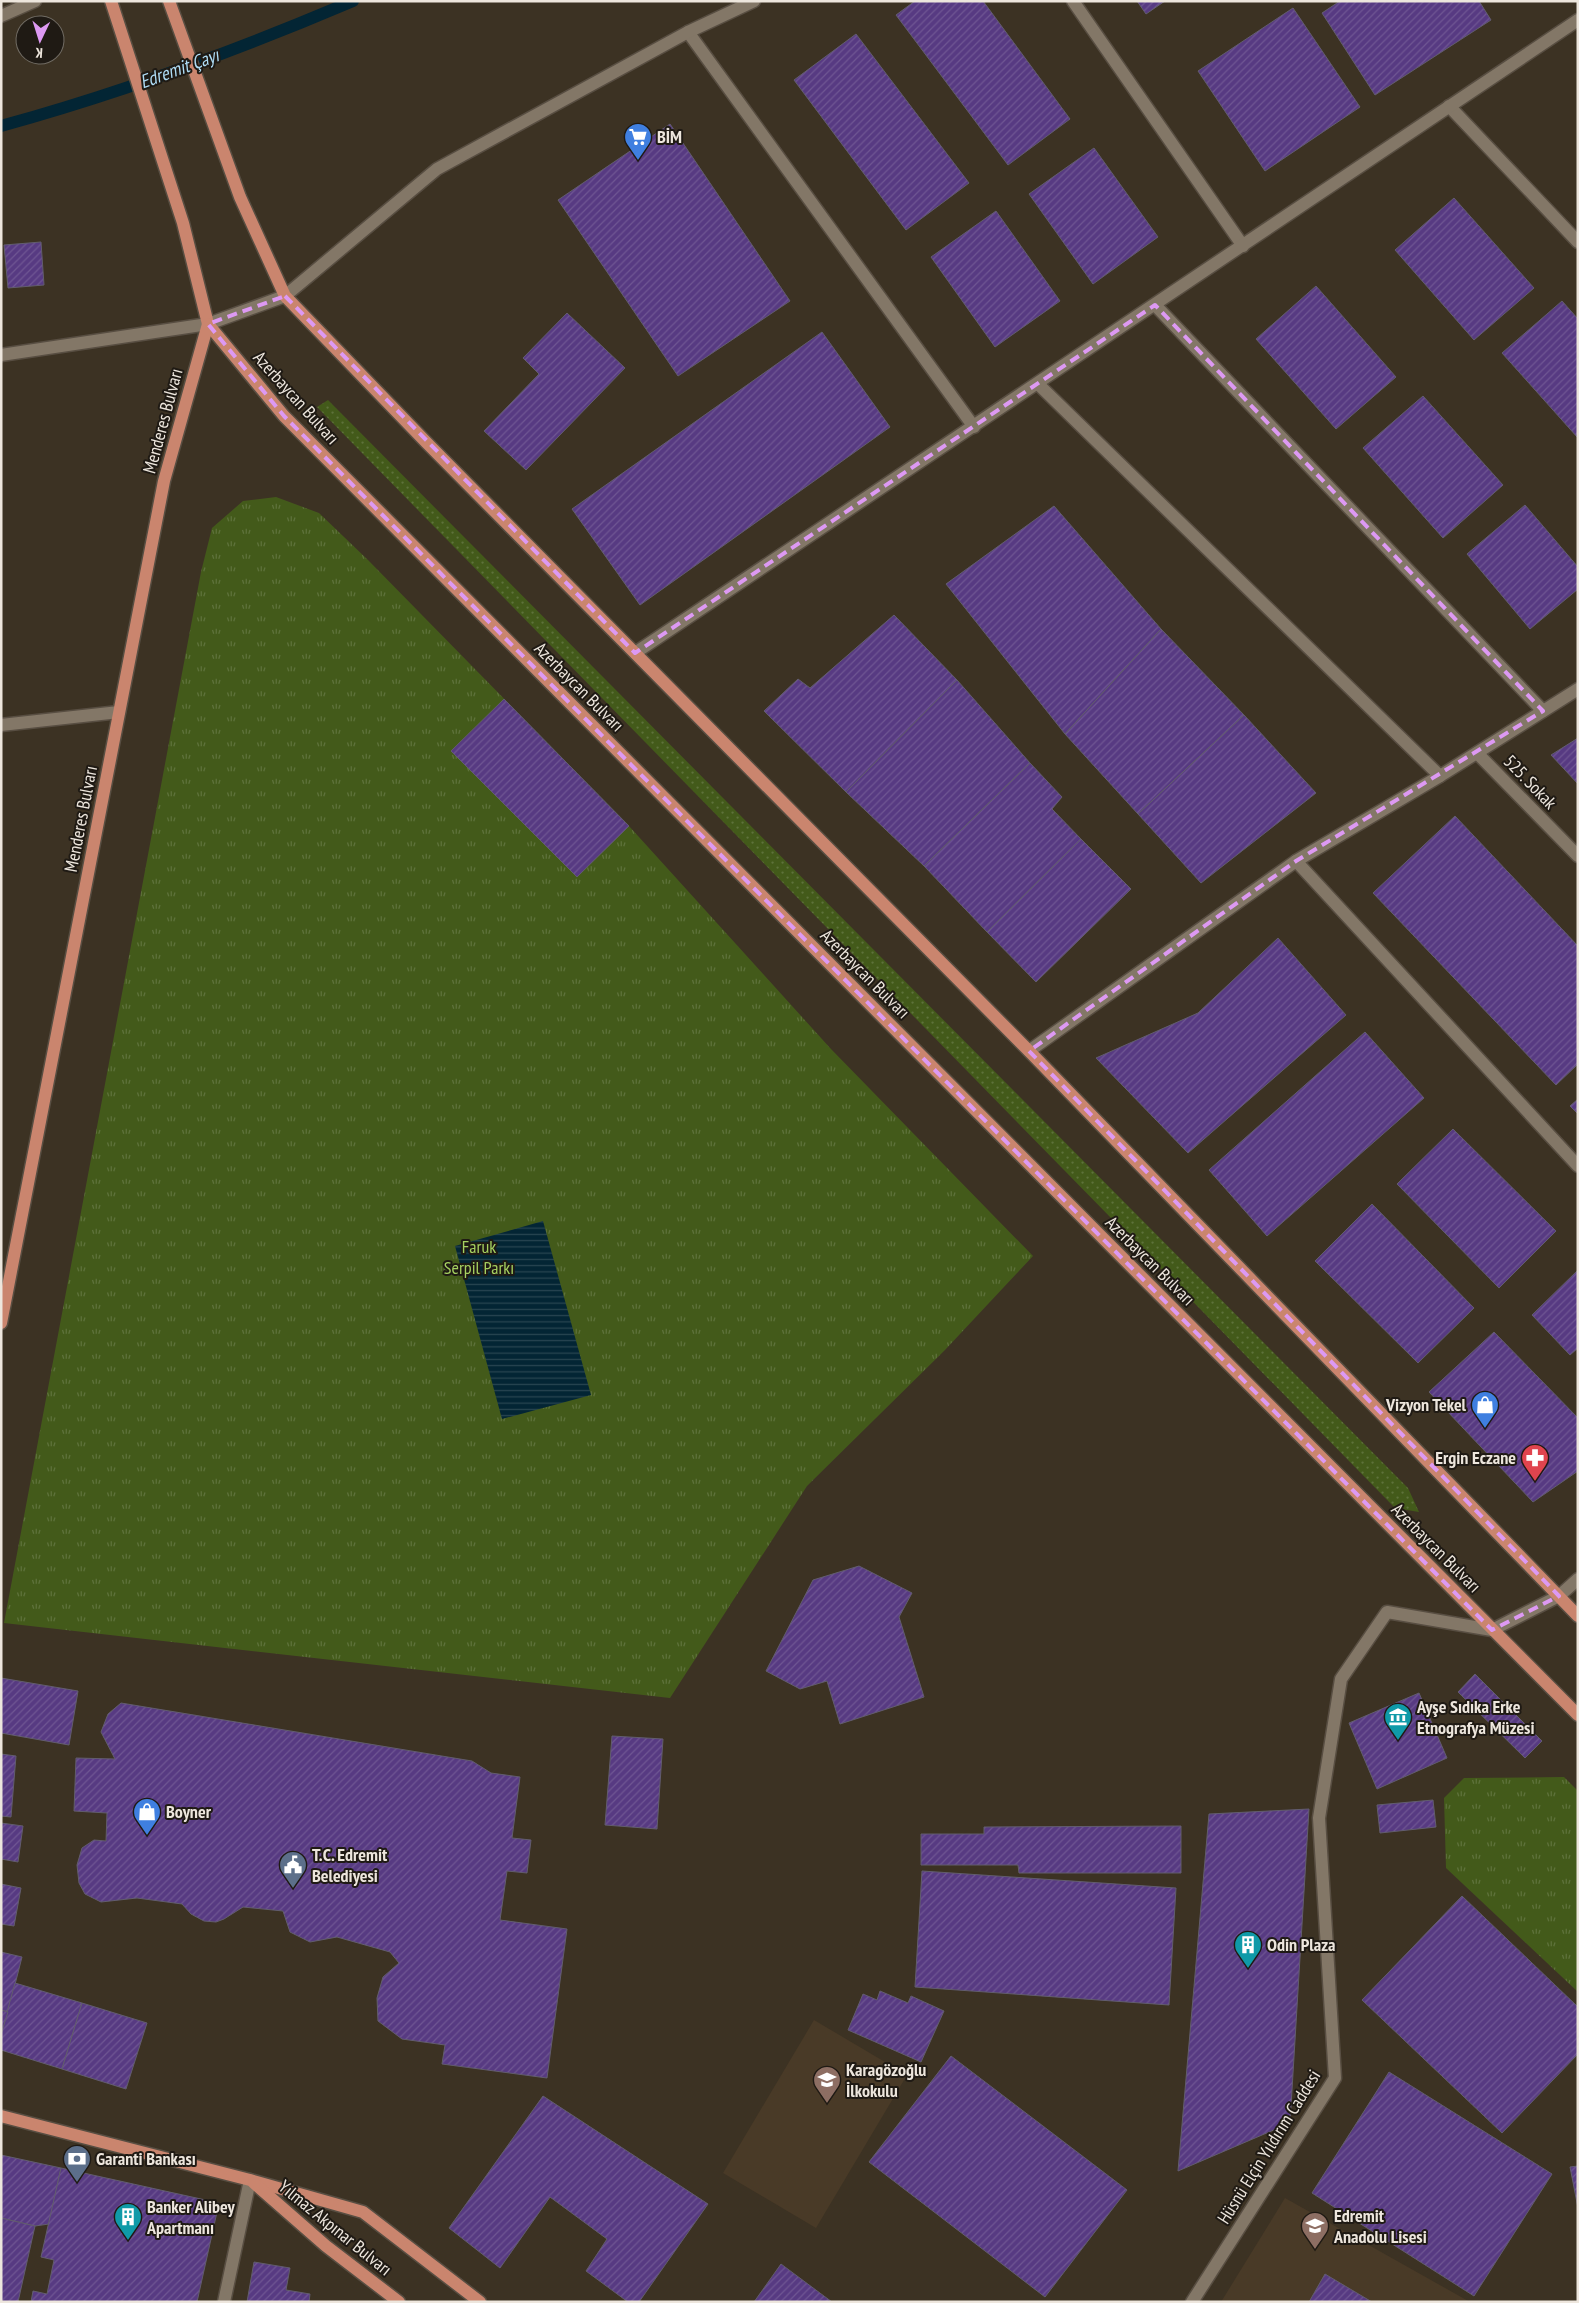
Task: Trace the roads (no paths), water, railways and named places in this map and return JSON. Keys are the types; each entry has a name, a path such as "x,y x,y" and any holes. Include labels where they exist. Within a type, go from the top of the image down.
{"main road":[{"path":"169,1 240,197 285,296 1029,1051 1578,1616"},
{"name":"Azerbaycan Bulvarı","path":"111,2 183,223 208,324 291,423 1578,1716"},
{"name":"Menderes Bulvarı","path":"1,1323 4,1293 164,481 208,324"},
{"name":"Yılmaz Akpınar Bulvarı","path":"1,2116 250,2180 363,2212 480,2302"},
{"name":"Yılmaz Akpınar Bulvarı","path":"250,2180 326,2246 399,2302"}],"street":[{"path":"1,16 35,1"},
{"path":"1,355 208,324 285,296 437,168 688,32 754,1"},
{"path":"1073,1 1242,246"},
{"path":"635,653 1578,20"},
{"path":"688,32 974,427"},
{"path":"1449,106 1578,242"},
{"path":"1155,305 1543,711"},
{"path":"1038,384 1440,776"},
{"path":"1029,1051 1296,861 1440,776 1578,689"},
{"path":"1,725 119,712"},
{"name":"525. Sokak","path":"1477,753 1578,856"},
{"path":"1296,861 1578,1166"},
{"path":"1492,1630 1559,1596 1578,1579"},
{"name":"Hüsnü Elçin Yıldırım Caddesi","path":"1192,2302 1335,2078 1319,1818 1341,1679 1387,1612 1492,1630"},
{"path":"224,2302 250,2180"}],"water":[{"path":"543,1221 591,1395 502,1419 455,1246"}],"waterway":[{"name":"Edremit Çayı","path":"1,126 179,70 353,1"}],"place":[{"name":"BİM","path":"638,161"},
{"name":"Vizyon Tekel","path":"1485,1429"},
{"name":"Ergin Eczane","path":"1535,1482"},
{"name":"Ayşe Sıdıka Erke Etnografya Müzesi","path":"1398,1741"},
{"name":"Boyner","path":"147,1836"},
{"name":"T.C. Edremit Belediyesi","path":"293,1889"},
{"name":"Odin Plaza","path":"1248,1969"},
{"name":"Karagözoğlu İlkokulu","path":"827,2104"},
{"name":"Garanti Bankası","path":"77,2183"},
{"name":"Banker Alibey Apartmanı","path":"128,2241"},
{"name":"Edremit Anadolu Lisesi","path":"1315,2250"}],"park label":[{"name":"Faruk Serpil Parkı","path":"479,1257"}]}
